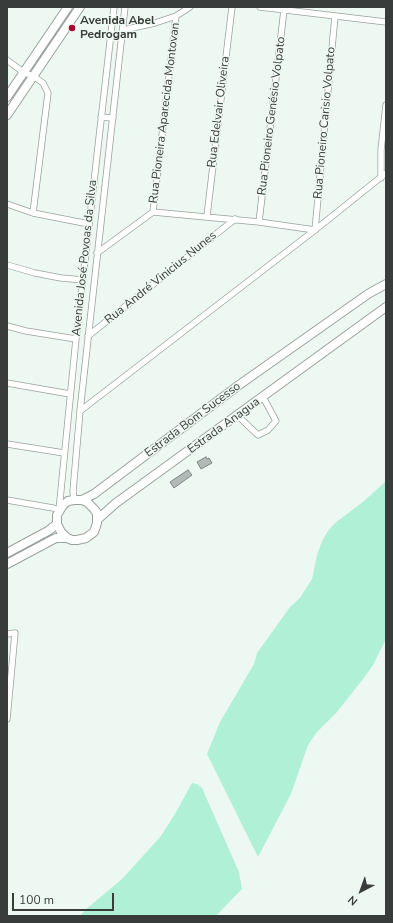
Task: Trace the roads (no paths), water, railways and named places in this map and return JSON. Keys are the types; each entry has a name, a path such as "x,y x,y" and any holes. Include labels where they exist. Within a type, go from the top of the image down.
{"main road":[{"path":"7,97 68,7"},
{"path":"7,115 80,7"},
{"name":"Estrada Bom Sucesso","path":"59,510 68,501 78,500 94,494 239,384 368,294 386,284"},
{"name":"Estrada Anagua","path":"67,538 82,540 90,536 96,528 98,519 116,503 238,416 386,307"},
{"path":"78,500 91,505 98,519"},
{"path":"59,510 57,524 60,532 67,538"},
{"path":"7,553 48,531 57,524"},
{"path":"7,564 56,538 67,538"},
{"path":"28,542 33,550"}],"street":[{"name":"Avenida José Povoas da Silva","path":"59,510 76,339 114,7"},
{"name":"Avenida José Povoas da Silva","path":"78,500 73,491 80,411 125,7"},
{"path":"123,30 156,23 176,16 190,7"},
{"name":"Rua Edelvair Oliveira","path":"207,216 232,7"},
{"path":"260,7 386,22"},
{"name":"Rua Pioneiro Genésio Volpato","path":"259,222 284,10"},
{"name":"Rua Pioneira Aparecida Montovan","path":"97,253 153,212 176,16"},
{"name":"Rua Pioneiro Carisio Volpato","path":"315,230 335,16"},
{"path":"7,60 23,72 33,76 43,83 48,93 33,213"},
{"path":"381,178 381,150 386,105"},
{"path":"101,117 113,118"},
{"path":"80,411 315,230 386,173"},
{"path":"7,204 33,213 89,224"},
{"path":"153,212 235,219 315,230"},
{"name":"Rua André Vinicius Nunes","path":"88,336 235,219"},
{"path":"7,265 42,274 83,280"},
{"path":"7,326 26,331 76,339"},
{"path":"7,383 70,394"},
{"path":"238,416 258,435 268,430 276,421 263,397"},
{"path":"7,444 64,453"},
{"path":"7,500 59,510"},
{"path":"7,634 15,633 7,719"}],"place":[{"name":"Avenida Abel Pedrogam","path":"72,28"}]}
